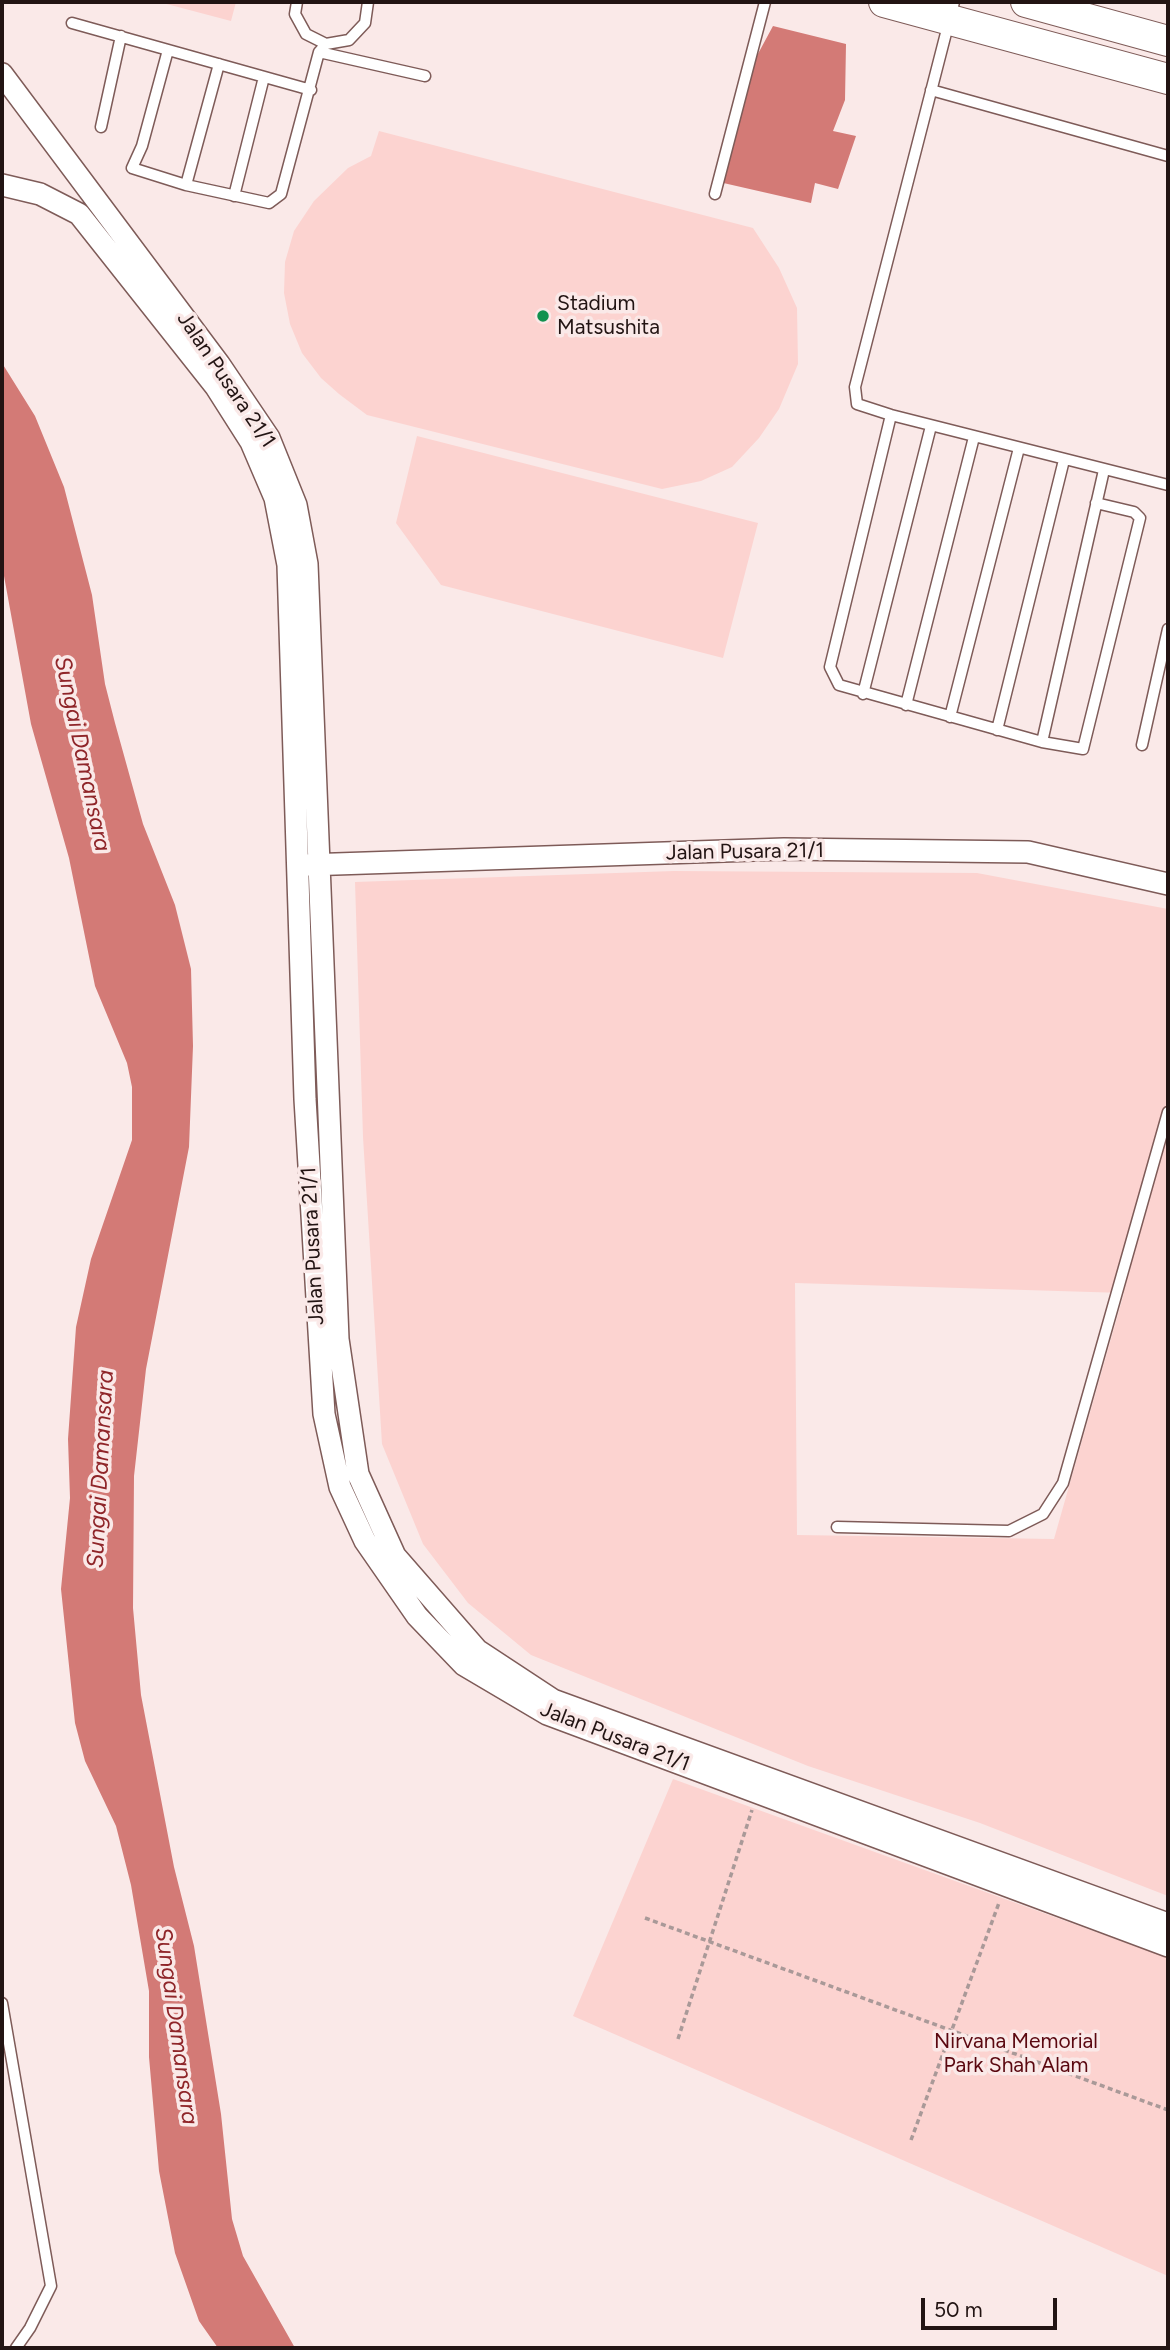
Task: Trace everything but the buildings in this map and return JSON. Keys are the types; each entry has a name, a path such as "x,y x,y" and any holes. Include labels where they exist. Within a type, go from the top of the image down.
{"main road":[{"path":"884,2 951,10 1168,79"},
{"path":"1026,2 1168,41"}],"street":[{"name":"Jalan Pusara 21/1","path":"2,74 219,364 269,438 296,505 307,564 308,865 305,1099 324,1413 340,1487 365,1541 417,1616 464,1665 547,1714 1168,1945"},
{"name":"Jalan Pusara 21/1","path":"2,185 40,194 79,214 216,387 256,453 275,498 288,565 338,1339 358,1474 395,1556 477,1650 553,1700 1168,1924"},
{"name":"Jalan Pusara 21/1","path":"308,865 784,849 1028,852 1168,884"}],"lane":[{"path":"297,2 295,14 306,34 323,48 425,76"},
{"path":"323,48 349,40 365,23 368,2"},
{"path":"715,194 765,2"},
{"path":"951,10 855,387 857,404 931,426 1168,485"},
{"path":"72,23 311,90"},
{"path":"101,127 121,36"},
{"path":"168,50 142,146 132,168 186,185 269,203 281,194 323,48"},
{"path":"186,185 219,64"},
{"path":"234,195 264,77"},
{"path":"931,90 1168,156"},
{"path":"891,415 830,667 839,685 863,694 1042,742 1083,750 1140,518 1134,512 1096,503"},
{"path":"863,694 931,426"},
{"path":"906,705 974,437"},
{"path":"950,717 1018,448"},
{"path":"997,730 1064,460"},
{"path":"1042,742 1104,470"},
{"path":"1142,745 1168,629"},
{"path":"837,1527 1009,1531 1043,1514 1063,1483 1168,1112"},
{"path":"2,2003 51,2286 30,2328 16,2348"}],"path":[{"path":"678,2039 758,1791"},
{"path":"911,2140 1006,1884"},
{"path":"645,1918 1168,2110"}],"green space":[{"path":"159,2 236,2 231,21"},
{"name":"Stadium Matsushita","path":"379,131 753,228 779,268 797,308 798,364 779,409 759,438 732,467 701,481 662,489 367,415 339,394 321,378 302,353 290,324 284,293 285,262 294,231 314,201 348,168 371,156"},
{"path":"417,436 758,523 723,658 441,585 396,523"},
{"path":"674,871 977,873 1168,909 1168,1896 980,1823 808,1766 531,1655 468,1603 423,1544 382,1444 363,1137 355,882","holes":["795,1283 1124,1293 1054,1539 797,1535"]},
{"name":"Nirvana Memorial Park Shah Alam","path":"673,1779 1168,1958 1168,2276 573,2016"}],"water":[{"path":"773,26 846,44 845,100 833,131 856,136 838,189 815,183 811,203 719,182 753,63"},
{"name":"Sungai Damansara","path":"2,363 35,416 64,487 92,595 105,684 115,723 143,824 175,905 191,969 193,1046 189,1147 146,1369 134,1476 133,1608 141,1695 174,1867 194,1946 221,2114 232,2219 243,2256 295,2348 218,2348 199,2321 175,2253 159,2171 149,2057 149,1991 131,1885 116,1826 85,1761 75,1723 61,1589 70,1498 68,1439 76,1327 91,1259 132,1140 132,1087 127,1063 95,986 69,858 31,724 2,565"}],"place":[{"name":"Stadium Matsushita","path":"543,316"}]}
